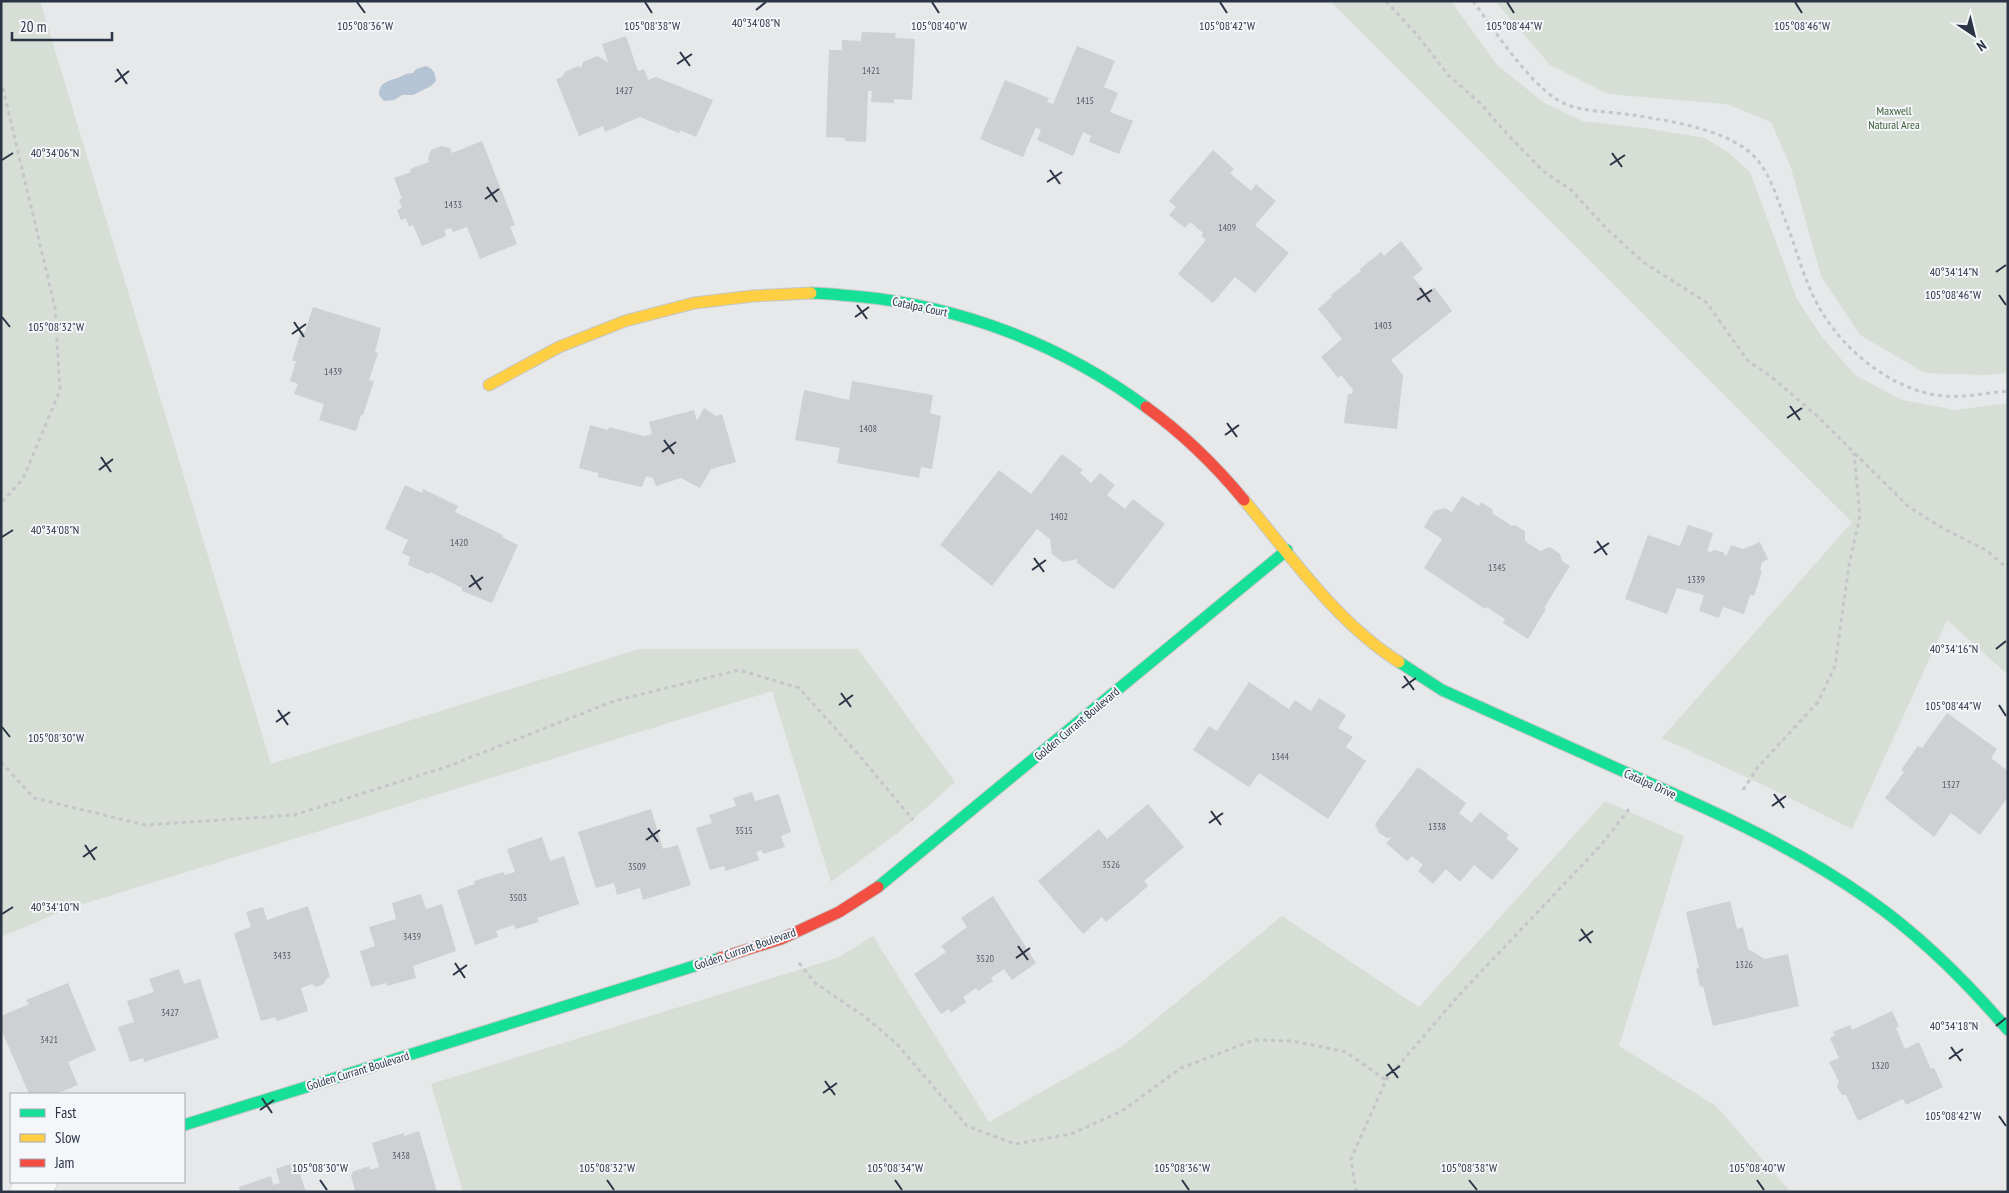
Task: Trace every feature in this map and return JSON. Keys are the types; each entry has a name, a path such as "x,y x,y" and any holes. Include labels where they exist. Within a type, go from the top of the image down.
{"street":[{"name":"Catalpa Court","path":"489,385 559,347 625,321 694,304 753,296 814,294 885,299 972,320 1049,348 1120,388 1160,418 1221,472 1287,550"},
{"name":"Catalpa Drive","path":"1287,550 1356,629 1389,656 1442,690 1725,817 1802,856 1869,899 1931,949 1970,986 2008,1030"},
{"name":"Golden Currant Boulevard","path":"185,1125 781,940 839,912 886,882 1287,550"},
{"path":"24,1192 41,1183"}],"path":[{"path":"1386,1 1418,36 1448,75 1480,103 1542,170 1571,190 1608,230 1643,262 1706,302 1748,360 1800,401 1909,508 1944,529 1986,550 2008,569"},
{"path":"1473,1 1515,58 1540,85 1557,99 1591,111 1633,115 1709,131 1733,140 1750,152 1767,172 1813,296 1825,317 1847,344 1873,368 1906,386 1936,395 1966,396 2008,391"},
{"path":"1,80 55,308 60,390 23,480 1,503"},
{"path":"1725,817 1758,767 1818,702 1835,666 1849,565 1860,516 1854,452"},
{"path":"1,762 34,798 145,825 294,815 446,767 614,701 739,670 799,688 858,754 933,844"},
{"path":"1356,1192 1351,1159 1386,1080 1460,994 1602,844 1648,783"},
{"path":"781,940 815,983 865,1017 897,1044 967,1126 1015,1144 1071,1134 1122,1111 1181,1068 1254,1040 1293,1041 1346,1052 1386,1080"}],"green space":[{"path":"1,1 40,1 271,764 639,649 858,649 955,782 899,832 831,882 772,691 67,909 1,937"},
{"path":"1330,1 1451,1 1497,65 1543,102 1582,121 1705,138 1729,153 1750,172 1797,299 1822,337 1855,375 1902,400 1956,410 2008,403 2008,675 1947,620 1852,829 1662,738 1852,522"},
{"name":"Maxwell Natural Area","path":"1495,1 2008,1 2008,373 1985,375 1925,373 1860,335 1821,276 1791,168 1771,122 1727,104 1608,94 1550,65"},
{"path":"1605,801 1684,836 1619,1046 1716,1106 1788,1189 1787,1192 463,1192 431,1084 837,958 873,936 989,1122 1124,1045 1282,916 1419,1007"}],"water":[{"path":"426,66 434,72 435,76 436,81 431,86 413,95 402,95 394,100 384,101 379,95 380,88 385,82 413,73 416,69"}],"building":[{"path":"862,32 896,33 895,38 915,39 912,100 894,99 894,103 871,102 872,91 868,91 866,142 845,141 845,138 826,137 829,50 842,50 842,40 861,41"},
{"path":"626,36 638,71 644,69 648,80 656,77 713,100 696,137 680,130 679,133 640,117 605,132 603,126 579,136 556,79 578,66 581,68 583,62 597,56 608,62 602,44"},
{"path":"1077,46 1115,61 1104,87 1118,93 1110,112 1133,121 1119,154 1089,142 1091,136 1083,132 1073,156 1037,140 1041,130 1036,127 1023,157 980,139 1005,80 1049,98 1047,102 1053,104"},
{"path":"482,141 515,225 510,227 517,244 480,259 467,227 453,232 451,228 444,230 446,236 422,246 413,225 409,227 406,218 401,220 397,210 402,208 399,200 402,198 394,178 411,172 410,169 429,162 428,158 431,150 442,146 450,148 452,153"},
{"path":"1213,150 1234,169 1230,173 1251,191 1256,184 1276,201 1255,225 1289,253 1255,293 1235,277 1213,303 1178,274 1206,240 1201,236 1203,233 1190,222 1185,228 1169,215 1176,207 1169,201"},
{"path":"1401,241 1423,269 1413,277 1426,293 1434,287 1452,311 1391,360 1403,375 1397,429 1344,423 1348,394 1352,394 1353,390 1341,375 1338,378 1321,357 1342,339 1318,309 1332,297 1331,295 1361,271 1360,269 1381,252 1384,256"},
{"path":"313,307 381,328 375,352 378,353 369,380 374,381 356,431 319,420 324,404 294,394 298,384 290,381 296,361 292,361 301,331 305,332"},
{"path":"852,381 933,395 930,413 941,416 932,469 921,467 919,478 837,463 840,448 795,440 804,390 849,400"},
{"path":"704,408 716,416 722,414 736,462 711,469 700,488 681,478 656,486 653,478 646,476 642,487 598,477 598,473 579,468 590,425 608,430 609,427 644,436 652,434 649,422 694,410 697,421"},
{"path":"1062,454 1083,470 1080,473 1091,483 1100,473 1115,485 1107,495 1125,509 1133,499 1165,524 1114,589 1077,563 1077,559 1063,562 1052,554 1050,539 1037,529 992,586 940,545 999,470 1031,494"},
{"path":"405,485 422,493 423,489 458,506 455,512 503,535 502,537 518,545 492,603 462,591 462,588 430,572 429,574 408,565 410,557 402,553 408,540 385,529"},
{"path":"1462,496 1479,506 1481,502 1493,510 1492,513 1512,526 1515,525 1525,531 1525,541 1540,551 1550,547 1560,554 1562,561 1570,566 1544,608 1546,609 1528,639 1503,623 1505,619 1487,607 1485,609 1424,568 1442,539 1424,527 1434,511 1445,508 1452,512"},
{"path":"1688,525 1713,533 1707,551 1723,552 1726,557 1731,545 1743,549 1760,542 1768,559 1762,562 1760,570 1762,571 1754,596 1750,595 1744,614 1723,607 1719,618 1699,611 1704,595 1677,588 1667,614 1625,599 1648,535 1680,546"},
{"path":"1249,682 1289,709 1295,700 1311,711 1319,698 1346,715 1338,728 1353,737 1346,747 1366,761 1328,819 1259,773 1249,787 1193,750 1209,726 1217,731"},
{"path":"1947,713 1997,749 1991,758 2008,771 2008,797 1980,835 1951,813 1934,837 1885,798 1904,772 1901,770 1918,746 1922,748"},
{"path":"1418,767 1466,803 1459,813 1471,823 1480,812 1509,835 1506,838 1519,849 1492,880 1474,865 1460,882 1446,869 1433,884 1418,871 1423,865 1412,856 1407,861 1386,843 1392,837 1387,838 1379,833 1375,824"},
{"path":"752,792 755,801 779,794 791,832 781,836 785,847 763,854 761,850 756,852 759,860 726,871 724,866 710,870 696,828 712,823 709,815 736,806 733,798"},
{"path":"1148,804 1184,847 1144,881 1148,886 1106,922 1102,917 1083,934 1038,881 1099,829 1107,839"},
{"path":"651,809 663,849 678,845 691,885 643,900 640,888 617,895 614,883 596,888 578,832"},
{"path":"542,837 550,861 564,856 579,904 537,918 539,922 516,929 514,925 496,931 498,937 475,945 457,890 475,884 474,881 503,872 505,875 515,872 507,849"},
{"path":"421,894 426,909 442,904 456,951 413,966 416,978 387,986 386,983 371,987 360,951 375,946 369,927 396,919 392,903"},
{"path":"993,896 1036,963 1012,980 1004,969 991,978 993,981 978,991 976,988 963,997 966,1002 951,1013 949,1009 941,1014 914,974 946,952 941,946 967,927 961,918"},
{"path":"1730,901 1737,929 1743,927 1748,949 1765,959 1788,954 1799,1006 1713,1026 1703,986 1700,987 1696,969 1699,968 1686,912"},
{"path":"308,906 330,977 326,979 324,984 316,987 312,984 301,988 308,1011 277,1021 275,1017 261,1021 234,933 251,927 246,912 263,907 267,920"},
{"path":"179,969 184,984 200,979 219,1038 144,1062 143,1058 130,1062 118,1027 134,1022 127,1001 154,992 149,979"},
{"path":"68,983 96,1050 68,1062 78,1085 58,1093 29,1093 1,1029 1,1016 29,1004 26,1000"},
{"path":"1892,1011 1899,1026 1896,1028 1905,1049 1919,1042 1931,1069 1934,1068 1943,1087 1906,1105 1903,1099 1858,1121 1846,1095 1842,1095 1837,1087 1839,1082 1829,1062 1839,1058 1830,1038 1835,1035 1833,1032 1850,1025 1852,1030"},
{"path":"419,1131 437,1192 355,1192 352,1172 369,1166 370,1170 379,1167 372,1143 404,1133 404,1136"},
{"path":"296,1162 306,1192 240,1192 239,1187 271,1176 273,1185 280,1183 276,1169"}],"traffic: fast":[{"path":"811,293 892,301 931,308 969,318 1007,331 1079,364 1146,407"},
{"path":"878,887 1287,550"},
{"path":"1399,662 1442,690 1760,834 1842,881 1888,913 1925,944 1976,994 2008,1030"},
{"path":"185,1125 720,958"}],"traffic: slow":[{"path":"489,385 559,347 625,321 694,303 753,296 811,293"},
{"path":"1244,500 1315,587 1335,608 1376,646 1399,662"}],"traffic: jam":[{"path":"1146,407 1198,450 1244,500"},
{"path":"720,958 781,939 839,912 878,887"}]}
